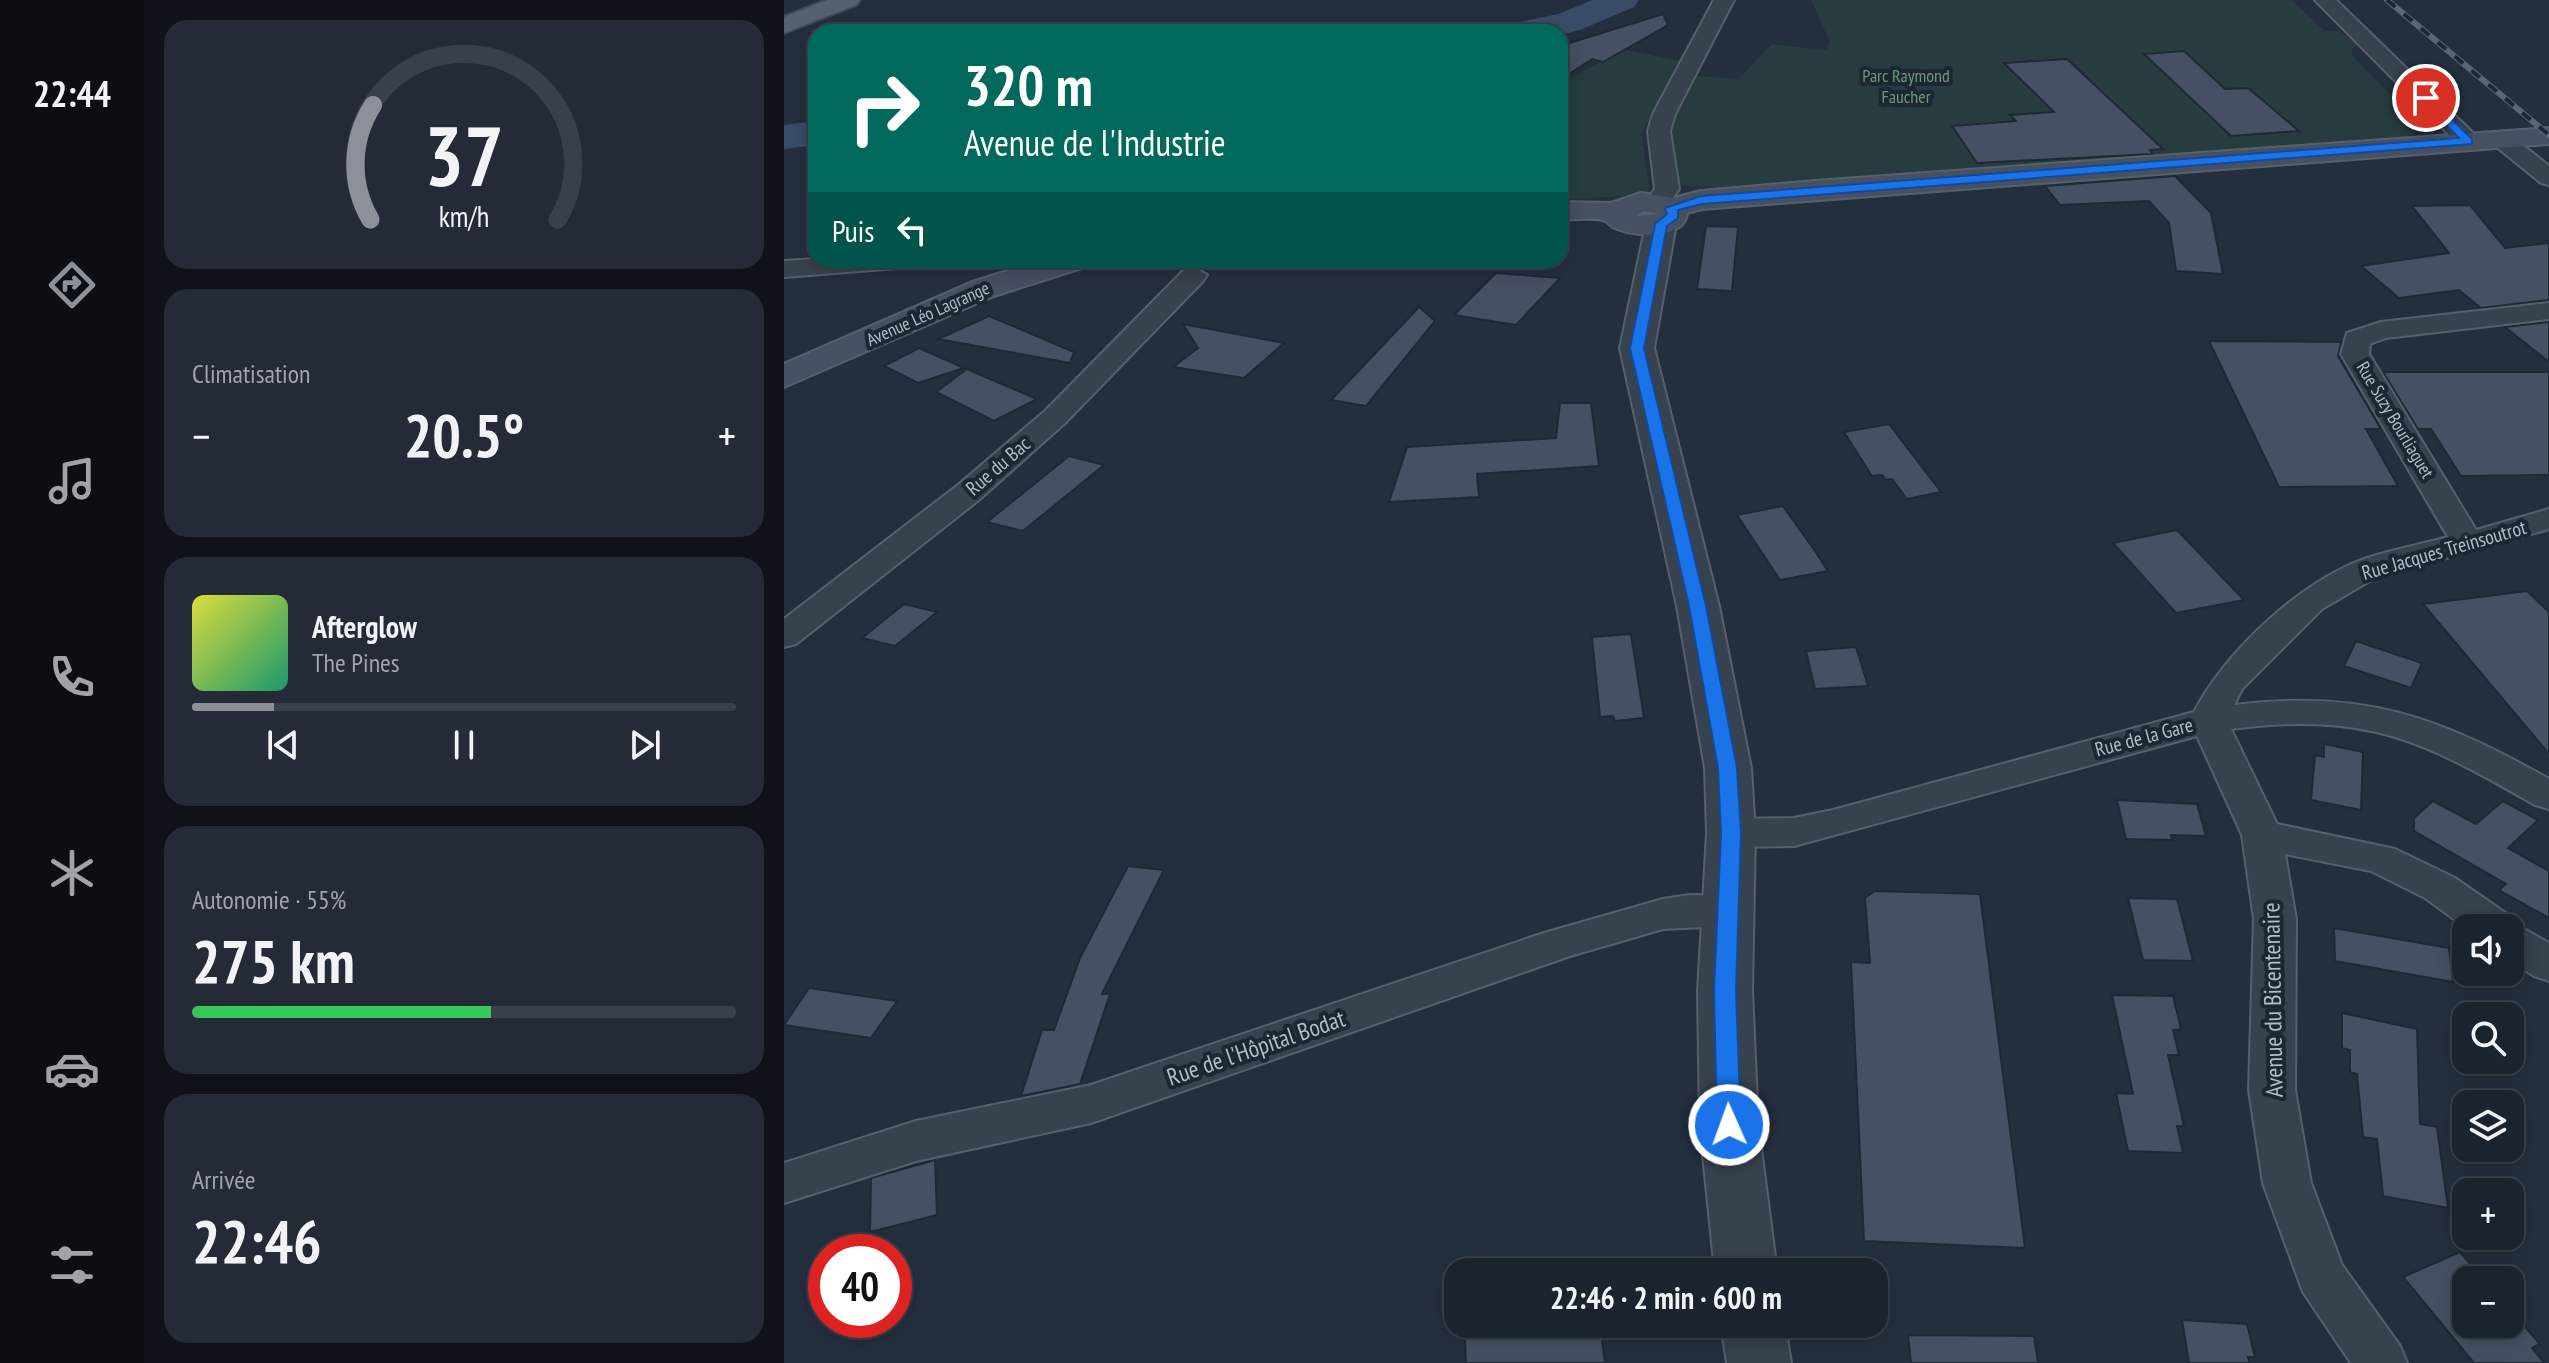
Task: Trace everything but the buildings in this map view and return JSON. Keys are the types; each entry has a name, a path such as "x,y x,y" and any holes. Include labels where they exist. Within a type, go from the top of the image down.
{"main road":[{"path":"784,26 848,0"},
{"path":"1568,211 1652,212 1701,200 2549,136"},
{"name":"Avenue Léo Lagrange","path":"784,377 983,289 1042,268"}],"street":[{"path":"1724,0 1664,114 1659,131 1667,189 1652,212 1637,348 1718,706 1728,768 1731,833 1725,911 1729,1125 1744,1258"},
{"path":"2325,0 2468,141"},
{"path":"2501,139 2549,178"},
{"path":"784,269 808,267"},
{"name":"Rue du Bac","path":"784,636 969,492 1055,417 1198,268"},
{"name":"Rue Suzy Bourliaguet","path":"2467,542 2355,354 2357,339 2381,330 2549,311"},
{"name":"Rue Jacques Treinsoutrot","path":"2208,720 2227,683 2310,602 2361,572 2549,519"},
{"name":"Rue de la Gare","path":"1731,833 1794,832 1833,824 2208,720 2247,712 2326,711 2403,724 2487,761 2549,796"},
{"name":"Avenue du Bicentenaire","path":"2208,720 2262,835 2275,919 2272,1090 2287,1183 2321,1276 2381,1363"},
{"path":"2262,835 2381,859 2440,888 2476,914"},
{"name":"Rue de l'Hôpital Bodat","path":"784,1183 916,1141 1091,1104 1559,944 1663,914 1690,910 1725,911"},
{"path":"2524,948 2549,965"},
{"path":"1755,1338 1759,1363"}],"green space":[{"name":"Parc Raymond Faucher","path":"1811,0 2291,0 2325,31 2340,31 2358,45 2352,48 2352,55 2395,99 2409,101 2433,123 2408,137 1712,188 1667,183 1659,131 1686,75 1738,79 1772,44 1826,50 1830,42"},
{"path":"1622,49 1684,62 1641,133 1650,194 1568,199 1568,80"}],"waterway":[{"path":"1563,24 1622,0"},
{"path":"784,137 808,134"}],"railway":[{"path":"2387,0 2549,135"}],"route":[{"path":"1729,1125 1725,991 1725,911 1731,833 1728,768 1698,606 1642,381 1637,348 1661,224 1672,219 1674,212 1671,208 1701,200 2468,141 2426,98"}]}
